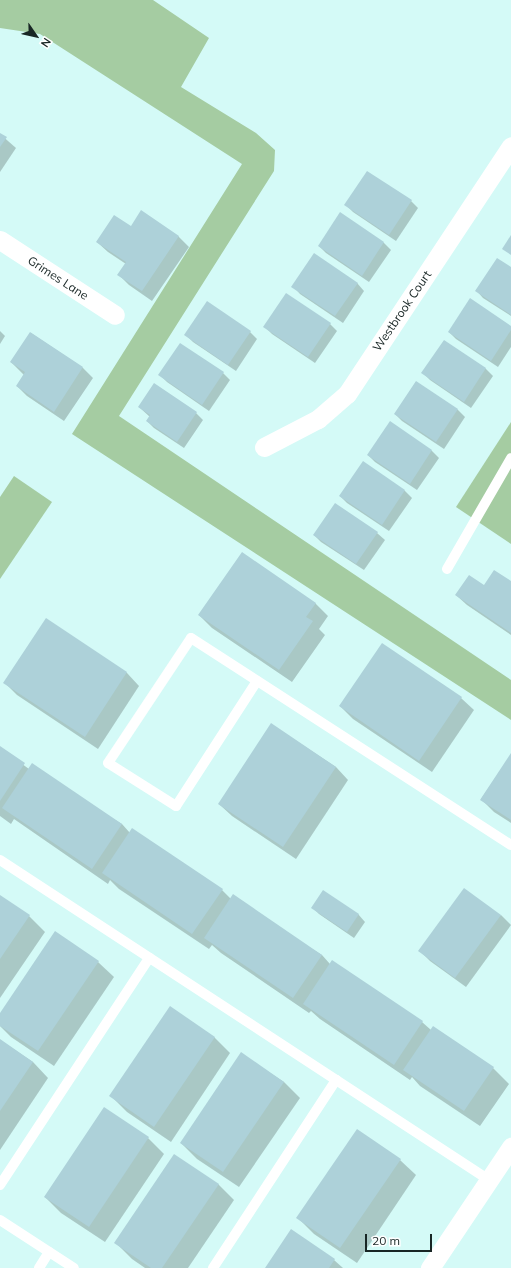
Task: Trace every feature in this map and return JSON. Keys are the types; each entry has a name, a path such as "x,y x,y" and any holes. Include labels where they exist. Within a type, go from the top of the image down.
{"street":[{"name":"Westbrook Court","path":"264,447 318,419 347,394 511,146"},
{"name":"Grimes Lane","path":"0,240 115,316"},
{"path":"430,1268 511,1147"}],"lane":[{"path":"447,569 511,458"},
{"path":"257,681 176,806 108,763 191,638 511,846"},
{"path":"0,860 489,1180"},
{"path":"0,1185 149,958"},
{"path":"213,1268 336,1080"},
{"path":"0,1220 74,1268"},
{"path":"39,1268 49,1252"}],"green space":[{"path":"0,0 153,0 209,38 181,87 256,133 275,150 274,171 119,416 511,680 511,720 72,434 242,164 40,34 0,28"},
{"path":"511,422 511,544 456,507"},
{"path":"14,476 52,502 0,579 0,497"}],"building":[{"path":"0,133 7,137 0,147"},
{"path":"367,171 412,200 389,235 344,205"},
{"path":"141,210 179,236 142,291 117,275 126,262 96,242 114,215 131,226"},
{"path":"340,212 384,242 362,276 318,246"},
{"path":"511,235 511,255 502,249"},
{"path":"314,253 358,283 335,316 291,287"},
{"path":"497,258 511,267 511,315 475,291"},
{"path":"286,293 331,323 308,357 263,327"},
{"path":"470,298 511,326 511,330 491,361 448,332"},
{"path":"207,301 251,331 228,365 184,335"},
{"path":"30,332 83,367 54,412 16,386 25,372 10,362"},
{"path":"444,340 486,368 464,402 421,373"},
{"path":"180,343 224,372 202,405 158,375"},
{"path":"416,381 458,409 436,442 394,414"},
{"path":"154,383 197,412 177,442 146,421 150,415 138,407"},
{"path":"390,421 432,450 410,484 367,455"},
{"path":"363,461 405,490 382,525 339,496"},
{"path":"335,503 378,532 356,564 313,535"},
{"path":"242,552 316,603 306,617 313,621 279,670 198,615"},
{"path":"494,570 511,581 511,633 455,595 469,575 484,585"},
{"path":"46,618 127,672 85,737 3,683"},
{"path":"382,643 462,697 419,761 339,706"},
{"path":"271,723 336,767 283,847 218,804"},
{"path":"0,746 25,763 0,801"},
{"path":"511,753 511,820 480,800"},
{"path":"32,763 122,824 92,869 2,808"},
{"path":"132,828 223,889 192,934 102,873"},
{"path":"464,888 501,915 455,978 418,951"},
{"path":"323,890 359,914 347,932 311,908"},
{"path":"233,894 322,955 293,998 204,938"},
{"path":"0,895 30,915 0,959"},
{"path":"55,931 99,961 38,1051 0,1026 0,1013"},
{"path":"332,960 423,1021 394,1065 303,1004"},
{"path":"170,1006 215,1037 154,1127 109,1096"},
{"path":"433,1026 494,1067 464,1111 403,1070"},
{"path":"0,1039 33,1062 0,1111"},
{"path":"241,1052 284,1082 223,1172 180,1143"},
{"path":"104,1107 149,1137 89,1227 44,1197"},
{"path":"357,1129 401,1159 340,1248 296,1218"},
{"path":"174,1154 219,1184 162,1268 151,1268 114,1243"},
{"path":"291,1229 335,1259 329,1268 265,1268"}]}
